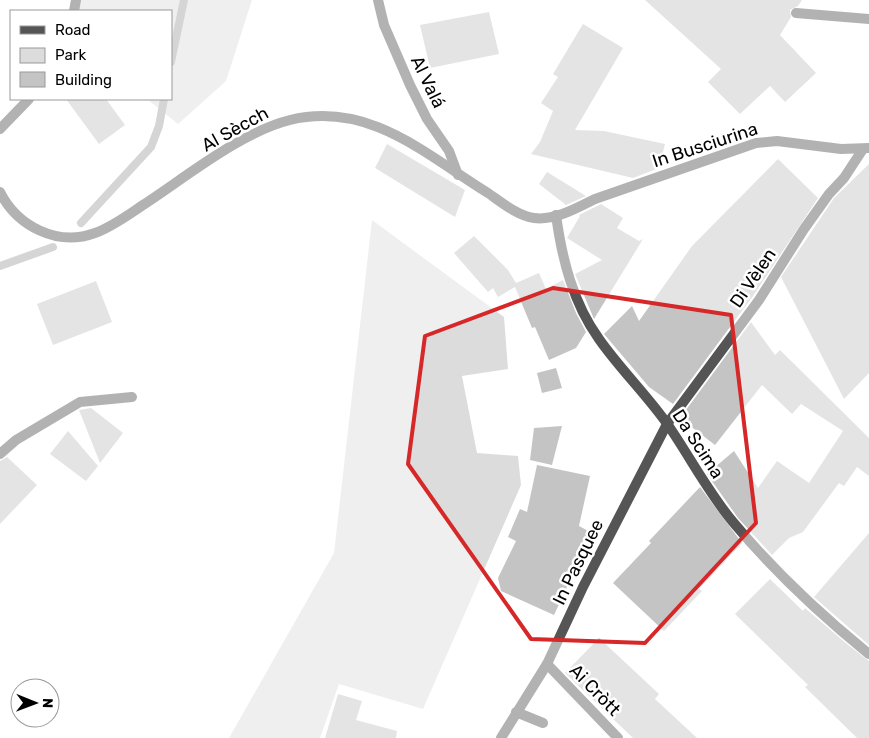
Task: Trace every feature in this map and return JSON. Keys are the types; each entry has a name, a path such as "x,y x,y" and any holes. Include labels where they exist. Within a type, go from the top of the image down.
{"street":[{"name":"Al Valá","path":"378,0 384,25 410,84 427,119 449,150 458,174"},
{"path":"796,14 869,19"},
{"path":"0,129 5,117 28,100"},
{"name":"Al Sècch","path":"0,192 8,206 28,226 48,234 85,236 114,225 242,140 288,120 314,115 353,118 377,126 412,142 515,211 534,218 556,216"},
{"name":"In Busciurina","path":"556,216 726,152 756,143 777,141 841,150 866,149"},
{"name":"Di Vèlen","path":"667,424 759,300 804,229 829,194 866,149"},
{"name":"Da Scima","path":"556,216 560,243 574,296 598,338 667,424 709,490 733,523 808,600 869,654"},
{"path":"0,454 16,440 80,402 132,397"},
{"name":"In Pasquee","path":"501,738 548,664 583,587 667,424"},
{"name":"Ai Cròtt","path":"548,664 618,738"},
{"path":"516,712 543,723"}],"highlighted area":[{"path":"553,288 731,315 756,523 645,643 531,639 408,464 425,336"}],"green space":[{"path":"76,0 252,0 226,81 178,124 148,100 172,100 172,10 74,10"},
{"path":"372,220 504,317 508,369 462,376 477,453 518,456 521,485 423,709 339,684 320,738 229,738 334,553"}],"building":[{"path":"645,0 802,0 798,6 790,10 791,17 780,35 816,73 785,102 770,86 740,114 708,82 721,69"},
{"path":"489,12 499,54 430,68 420,25"},
{"path":"583,24 623,48 575,130 604,131 665,144 659,168 633,178 531,154 540,142 553,111 541,103 558,77 553,74"},
{"path":"67,100 107,100 125,125 99,144"},
{"path":"387,144 465,190 455,217 375,168"},
{"path":"778,159 818,198 753,296 673,404 649,387 604,334 632,306 639,321 692,246"},
{"path":"869,164 869,373 844,399 781,277 834,198"},
{"path":"547,172 586,196 566,205 539,184"},
{"path":"601,204 623,218 617,228 639,241 643,239 594,319 575,274 602,260 567,238 579,215"},
{"path":"474,236 508,270 516,283 539,273 546,289 563,280 586,332 576,348 549,360 535,327 532,328 515,287 498,297 493,288 488,292 454,253"},
{"path":"96,281 112,322 53,345 37,304"},
{"path":"751,322 775,355 780,350 869,438 869,476 857,467 844,486 839,483 803,532 789,538 772,555 738,518 707,474 734,451 758,488 777,461 809,483 843,431 801,404 792,414 762,385 715,445 680,418"},
{"path":"556,368 562,388 542,393 537,373"},
{"path":"91,408 123,433 100,463 79,410"},
{"path":"562,426 552,465 530,460 534,428"},
{"path":"68,431 98,466 86,481 50,454"},
{"path":"7,457 37,485 0,524 0,461"},
{"path":"537,465 590,476 579,526 592,533 554,615 501,591 498,578 516,541 508,537 520,509 527,512"},
{"path":"700,487 742,543 699,589 702,591 664,631 613,583 651,543 649,541"},
{"path":"869,533 869,645 814,597"},
{"path":"770,579 803,611 805,608 869,661 869,738 857,738 805,687 808,685 735,614"},
{"path":"599,638 659,694 655,699 697,738 633,738 565,673"},
{"path":"338,694 362,701 356,720 397,731 396,738 325,738"}],"waterway":[{"path":"172,57 184,0"},
{"path":"81,223 151,147 159,126 164,100"},
{"path":"0,266 53,247"}]}
